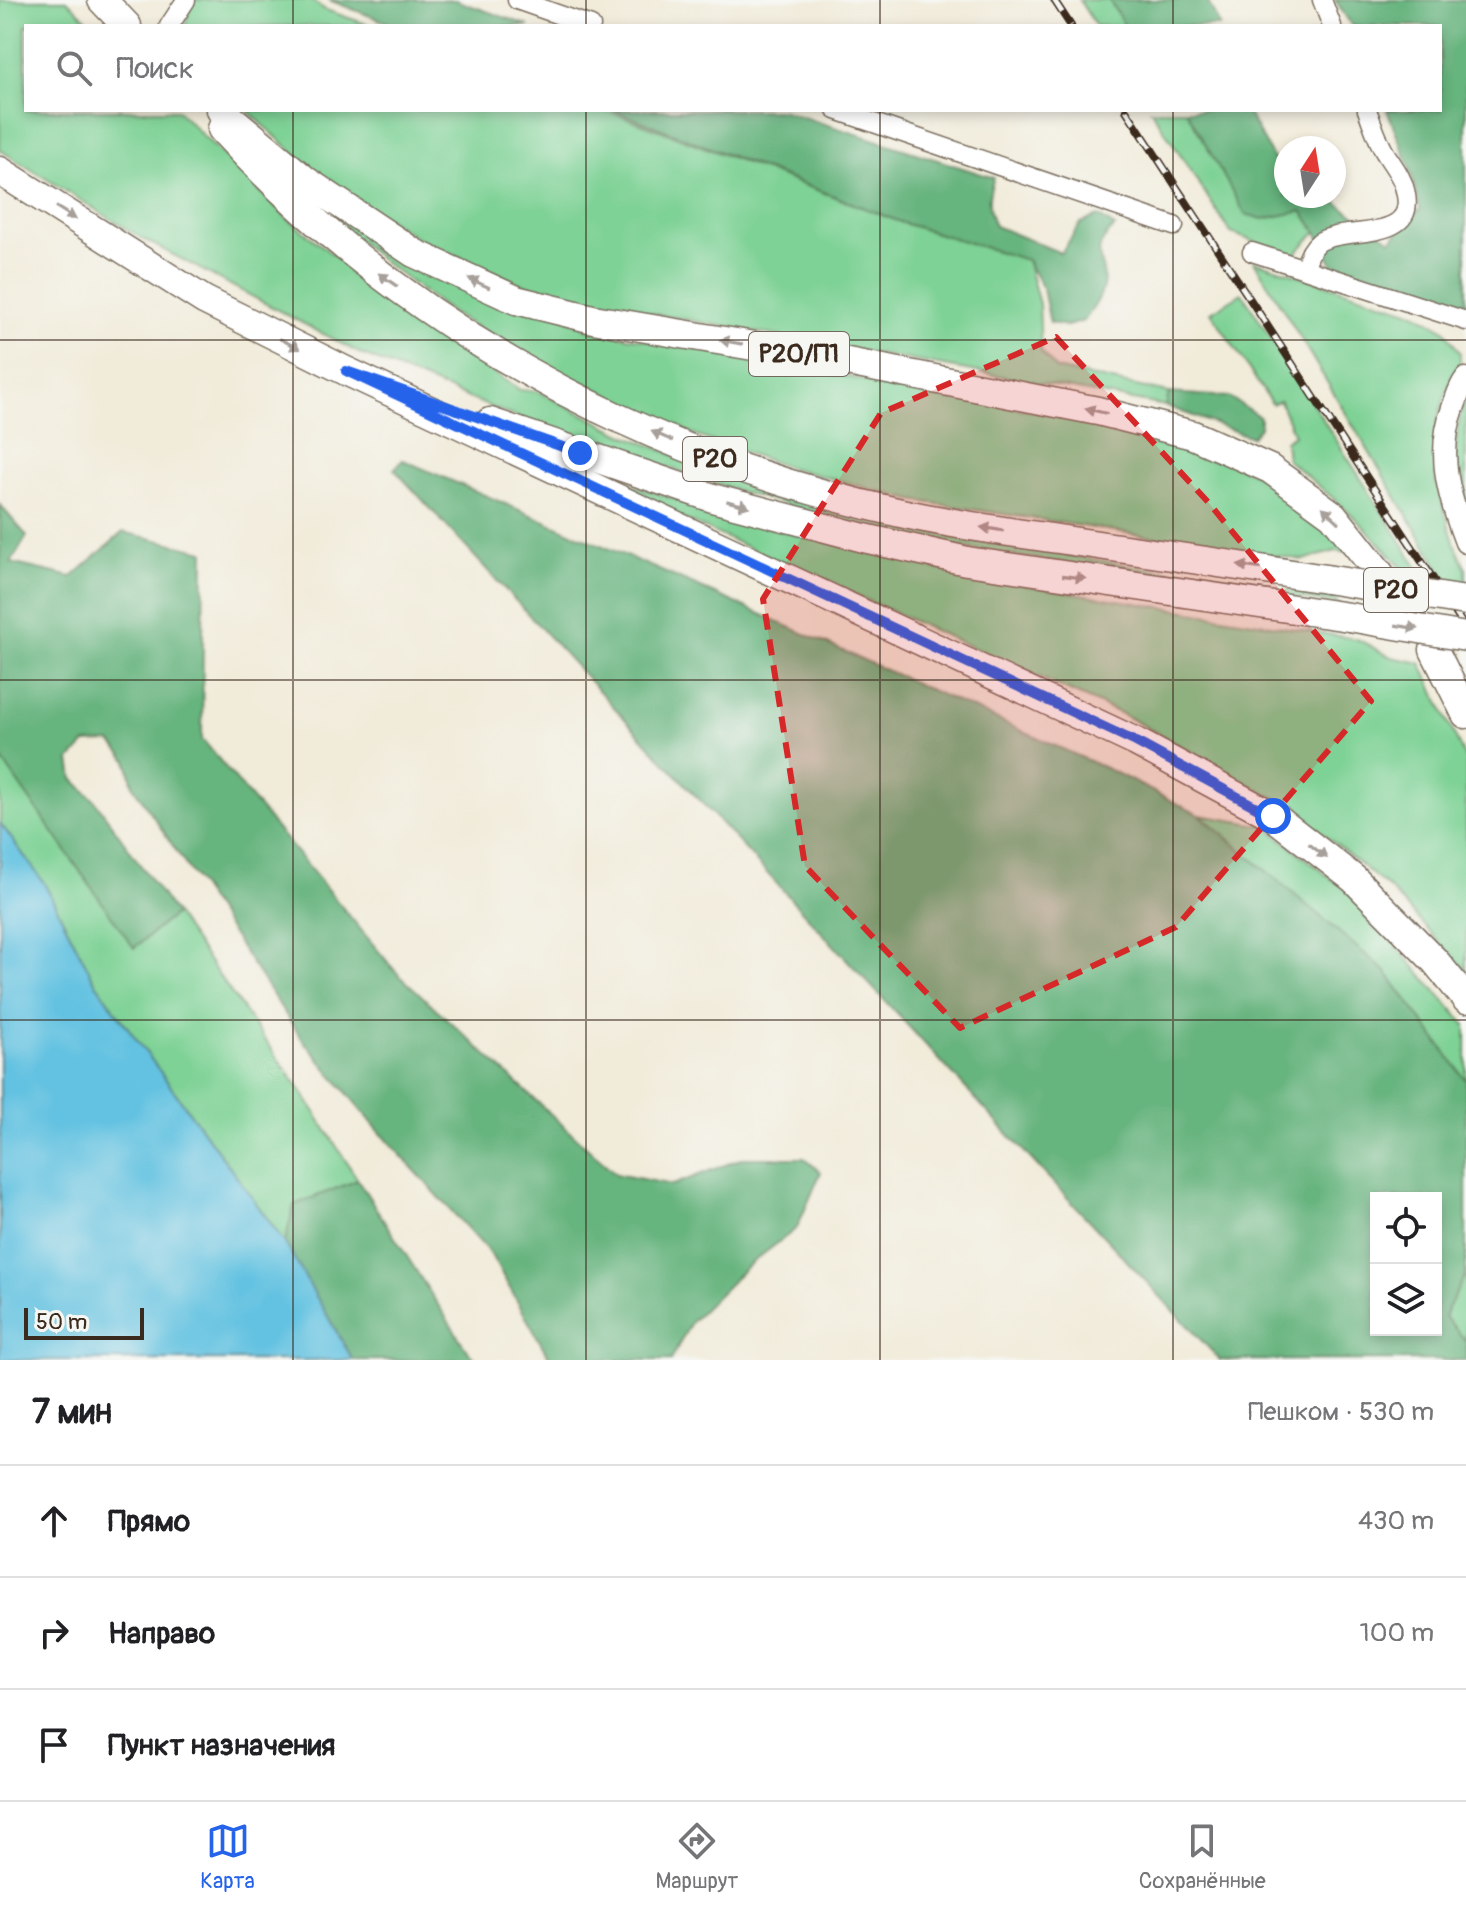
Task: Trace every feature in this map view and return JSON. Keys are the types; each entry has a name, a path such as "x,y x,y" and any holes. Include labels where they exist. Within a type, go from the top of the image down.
{"main road":[{"path":"102,0 125,24"},
{"name":"Р20","path":"206,112 255,167 303,213 371,268 449,323 527,371 605,412 708,456 796,486 902,513 1466,601"},
{"name":"Р20/П1","path":"223,112 306,181 414,253 516,300 593,319 837,360 1098,411 1193,435 1270,469 1333,515 1380,574"},
{"name":"Р20","path":"0,171 204,300 346,371 716,499 967,561 1466,637"},
{"path":"346,371 1136,742 1273,816 1354,879 1435,961 1466,999"},
{"path":"1434,650 1466,714"}],"street":[{"path":"170,24 186,0"},
{"path":"517,0 585,24"},
{"path":"1322,0 1331,24"},
{"path":"842,112 1174,226"},
{"path":"1305,269 1309,254 1320,241 1394,226 1404,215 1407,196 1368,112"},
{"path":"1252,252 1466,321"},
{"path":"1466,379 1448,420 1444,449 1446,481 1466,542"}],"highlighted area":[{"path":"1056,337 1208,502 1371,701 1176,927 960,1028 805,866 763,599 881,413"}],"green space":[{"path":"0,0 67,0 91,24 24,24 24,112 179,112 288,219 438,338 520,390 537,391 620,433 743,483 846,514 953,537 1334,598 1338,604 950,546 842,521 739,491 508,414 361,354 143,239 0,150"},
{"path":"192,0 310,0 326,10 366,24 186,24"},
{"path":"329,0 455,0 523,24 391,24"},
{"path":"1079,0 1109,0 1124,24 1095,24"},
{"path":"1109,0 1207,0 1219,24 1124,24"},
{"path":"1335,0 1466,0 1466,311 1334,267 1317,232 1302,211 1263,219 1245,214 1187,112 1247,112 1274,159 1274,208 1344,208 1391,240 1420,209 1409,165 1388,112 1442,112 1442,24 1351,24"},
{"path":"249,112 611,112 903,223 1027,260 1039,304 1041,352 1056,369 1169,393 1166,406 595,303 519,283 417,238 311,169"},
{"path":"618,112 787,112 994,178 989,202 995,226 1061,253 1081,223 1098,216 1115,227 1105,237 1099,253 1104,275 1100,297 1084,321 1067,326 1050,323 1043,289 1027,260 903,223"},
{"path":"1152,112 1190,114 1246,214 1263,219 1302,211 1317,232 1293,256 1231,233"},
{"path":"293,185 590,330 1094,422 1189,446 1267,479 1326,519 1352,553 1336,551 1303,560 912,500 788,467 697,436 548,366 453,314 384,262"},
{"path":"1254,261 1415,313 1445,330 1460,353 1460,363 1438,418 1433,448 1436,483 1454,542 1466,569 1466,588 1450,586"},
{"path":"1242,293 1427,582 1411,579 1352,516 1287,460 1285,441 1294,435 1280,401 1272,404 1211,312"},
{"path":"1169,393 1229,397 1260,417 1260,427 1251,437 1166,406"},
{"path":"1466,396 1466,506 1458,478 1456,451"},
{"path":"543,456 749,523 969,576 1357,639 1391,657 1421,663 1466,760 1466,971 1390,889 1291,807 1124,715"},
{"path":"403,460 738,604 1114,772 1200,815 1386,972 1466,1080 1466,1273 1444,1316 1466,1341 1466,1360 1220,1360 394,469"},
{"path":"0,505 27,536 11,563 72,577 123,532 204,551 202,739 396,972 616,1174 673,1185 743,1158 804,1158 821,1172 797,1228 745,1268 691,1322 671,1360 552,1360 490,1253 378,1130 302,1039 133,786 127,760 111,742 86,743 70,760 73,779 95,801 175,914 134,948 0,757"},
{"path":"0,757 134,947 175,914 304,1095 358,1180 294,1205 285,1243 96,984 44,883 0,823"},
{"path":"1200,815 1265,826 1347,891 1466,1025 1466,1080 1386,972"},
{"path":"358,1180 475,1360 353,1360 285,1243 294,1205"},
{"path":"1466,1273 1466,1341 1444,1316"}],"water":[{"path":"0,823 44,883 96,984 285,1243 353,1360 0,1360"}],"tunnel":[{"path":"1381,576 1432,645"}],"railway":[{"path":"1054,0 1070,24"},
{"path":"1127,112 1466,629"}],"route":[{"path":"580,453 346,371 1136,742 1273,816"}]}
